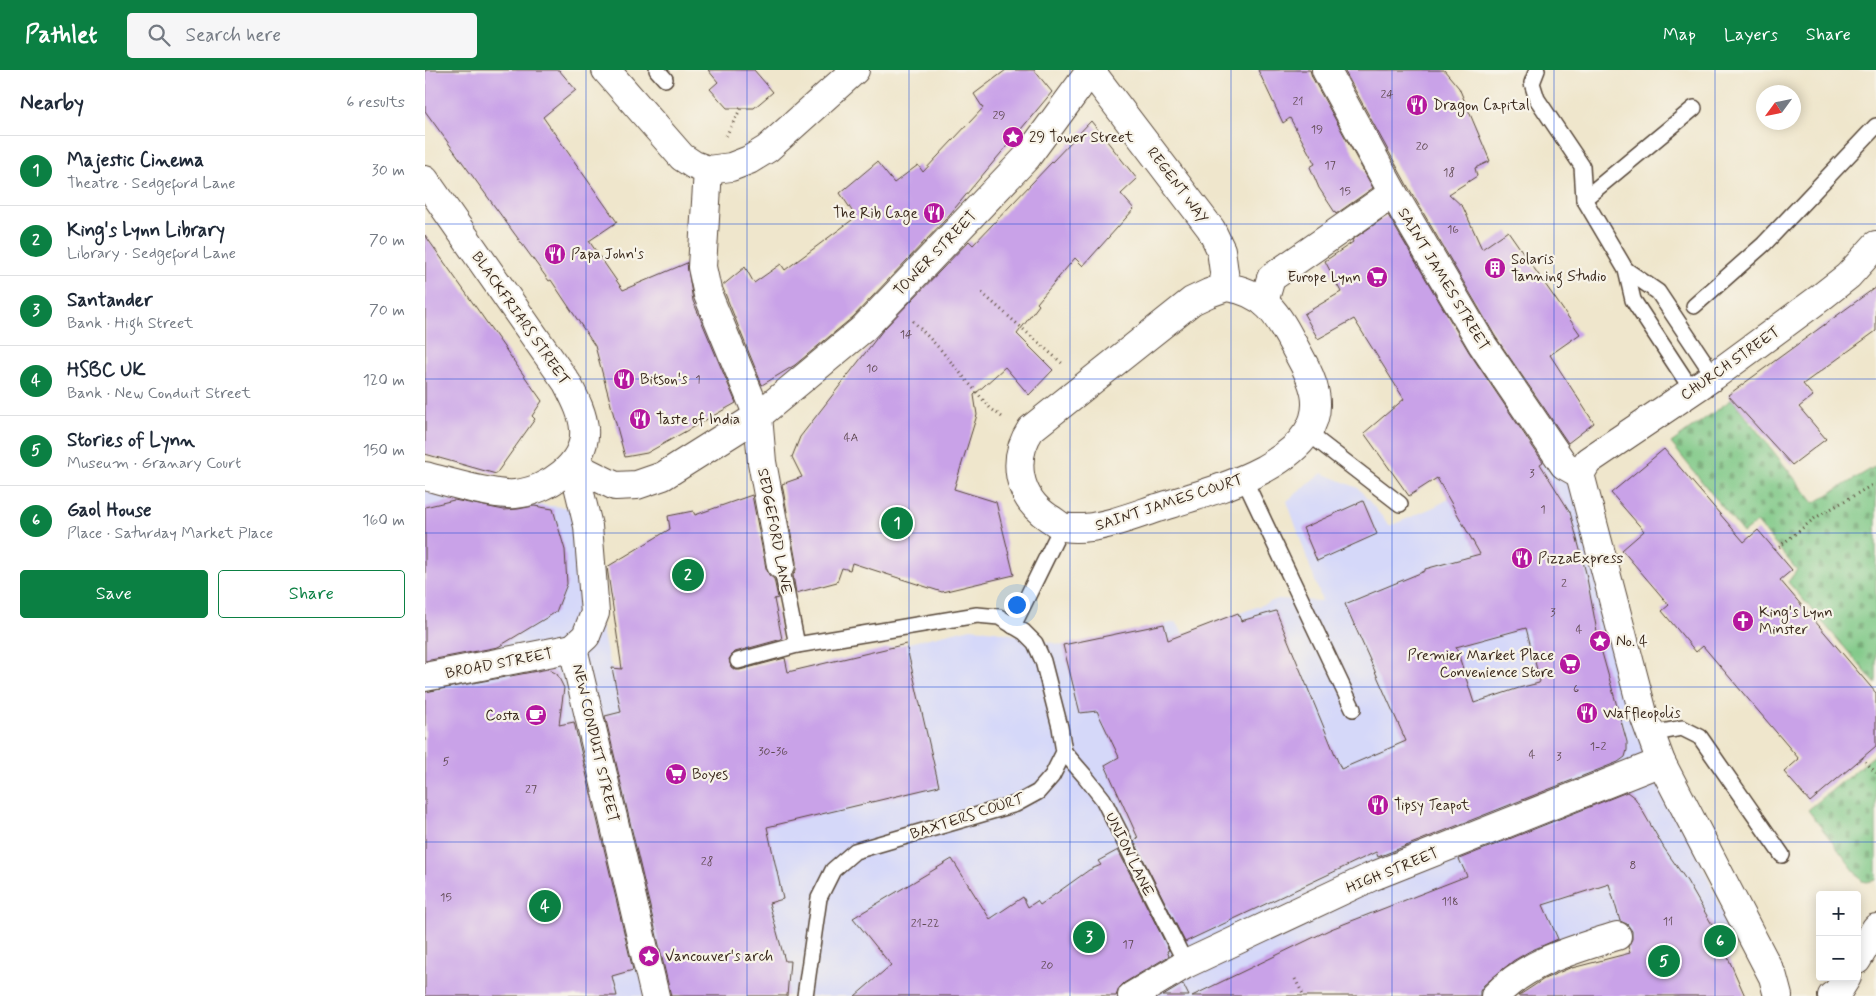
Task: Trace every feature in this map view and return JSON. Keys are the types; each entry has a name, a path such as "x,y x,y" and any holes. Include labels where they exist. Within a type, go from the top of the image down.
{"street":[{"path":"606,70 683,157 694,165 708,170 731,167 749,160 767,149 855,70"},
{"name":"REGENT WAY","path":"1090,70 1211,228 1221,250 1226,287"},
{"name":"TOWER STREET","path":"573,465 615,486 637,484 663,476 758,416 864,328 1027,157 1090,70"},
{"name":"SAINT JAMES STREET","path":"1326,70 1393,193 1482,344 1563,465 1580,474"},
{"name":"SEDGEFORD LANE","path":"708,170 702,267 708,295 758,416 762,462 781,565"},
{"name":"BLACKFRIARS STREET","path":"425,180 567,382 580,411 585,430 583,446 573,465"},
{"path":"1265,302 1271,278 1393,193"},
{"name":"CHURCH STREET","path":"1580,474 1588,461 1703,383 1849,276 1875,249"},
{"path":"1062,526 1044,515 1027,494 1019,467 1020,452 1031,428 1192,301 1226,287"},
{"name":"SAINT JAMES COURT","path":"1062,526 1091,527 1168,505 1244,478 1285,456 1308,433 1316,409 1317,396 1313,382 1281,323 1265,302 1247,291 1226,287"},
{"path":"425,476 489,491 515,494 535,490 549,483 573,465"},
{"name":"NEW CONDUIT STREET","path":"573,465 588,526 595,613 586,636 573,648 655,996"},
{"path":"1580,474 1641,703 1661,762 1781,994"},
{"name":"BROAD STREET","path":"425,677 573,648"},
{"name":"HIGH STREET","path":"1132,996 1186,964 1371,877 1661,762"},
{"path":"1861,953 1876,928"},
{"path":"1495,996 1529,968 1557,956 1617,936"},
{"path":"1832,996 1837,993 1844,981"}],"lane":[{"path":"1537,70 1532,83 1537,99 1582,166 1584,199 1626,270 1633,300 1703,383"},
{"path":"1584,199 1694,108"},
{"path":"1694,306 1764,244 1876,126"},
{"path":"1626,270 1657,292 1703,383"},
{"path":"1308,433 1400,504"},
{"path":"1244,478 1353,709"},
{"path":"1013,626 1062,526"},
{"name":"SEDGEFORD LANE","path":"781,565 797,645"},
{"path":"737,661 797,645 977,615 999,617 1024,632 1035,643 1043,661 1060,727 1064,752"},
{"path":"1651,734 1682,728 1700,736 1781,855"},
{"name":"UNION LANE","path":"1064,752 1103,799 1186,964"},
{"name":"BAXTERS COURT","path":"805,996 819,898 833,870 855,851 1016,804 1038,792 1052,776 1064,752"}],"path":[{"path":"981,293 1086,384"},
{"path":"891,299 940,349 990,408 1026,436"},
{"path":"1775,550 1815,518 1874,484"},
{"path":"1862,758 1876,772"},
{"path":"1295,979 1304,996"}],"shaded area":[{"path":"1554,442 1576,477 1620,665 1731,933 1715,930 1628,953 1622,923 1516,966 1488,996 425,996 425,489 480,500 576,508 608,658 612,668 725,687 971,628 1068,646 1176,622 1184,634 1278,599 1322,601 1287,501 1322,473 1358,488 1390,526 1434,507"}],"green space":[{"path":"1732,399 1814,503 1876,466 1876,684 1788,582 1797,570 1757,522 1743,533 1671,443"},
{"path":"1876,754 1876,880 1867,882 1862,881 1808,810"}],"building":[{"path":"425,70 559,70 576,90 543,117 617,222 589,241 623,290 687,263 693,301 736,403 647,453 625,457 595,346 551,280 549,281 425,111"},
{"path":"708,70 754,70 773,92 754,108 727,108 710,89 718,82"},
{"path":"1006,70 1034,70 1052,92 945,220 853,317 795,365 762,385 722,286 745,267 754,283 781,264 785,270 856,217 840,193 877,162 894,183 918,165 923,172 983,108 974,94"},
{"path":"1258,70 1310,70 1312,77 1373,188 1336,214 1319,188 1310,167 1315,164 1290,118 1283,123"},
{"path":"1344,70 1444,70 1459,88 1490,161 1475,168 1477,176 1449,194 1463,207 1482,249 1508,231 1580,334 1550,355 1594,423 1568,443 1495,336 1407,185"},
{"path":"1091,121 1137,179 1121,194 1134,209 1083,266 1075,258 1037,303 1039,305 1017,334 1053,370 1029,395 1005,367 974,395 977,415 954,489 996,502 1014,575 942,592 852,563 850,570 842,568 837,582 796,593 793,575 796,570 796,562 782,484 802,477 792,457 800,437 883,330 969,241 973,245"},
{"path":"1388,215 1469,352 1543,462 1540,464 1570,512 1586,573 1599,642 1627,742 1627,750 1625,757 1618,762 1378,857 1376,852 1185,942 1134,841 1138,838 1105,765 1119,757 1097,711 1080,713 1063,645 1164,624 1168,640 1238,613 1241,621 1276,611 1341,769 1406,741 1345,604 1425,571 1425,569 1480,554 1437,478 1409,496 1364,433 1404,399 1354,319 1318,339 1304,314 1341,292 1325,261 1353,242 1352,240","holes":["1526,628 1539,683 1474,703 1456,647"]},
{"path":"425,235 542,401 532,416 535,419 496,474 425,454"},
{"path":"1876,287 1876,331 1803,384 1813,396 1799,407 1826,439 1792,465 1728,395"},
{"name":"King's Lynn Minster","path":"1664,449 1744,542 1758,530 1792,570 1780,580 1876,693 1876,746 1810,802 1784,772 1799,759 1703,646 1696,652 1662,611 1669,605 1622,550 1644,531 1611,493"},
{"path":"752,495 766,568 769,575 774,579 778,598 774,599 782,639 735,652 729,659 731,667 735,670 740,670 785,658 788,672 906,644 939,786 767,827 783,899 769,903 785,961 790,961 787,996 671,996 605,716 621,712 612,668 622,669 607,567 670,529 668,516 693,511 695,515"},
{"path":"454,500 504,510 534,506 553,509 565,550 567,584 556,612 498,647 425,661 425,507"},
{"path":"1363,501 1377,534 1317,561 1303,528"},
{"path":"548,669 557,674 564,688 559,725 574,722 633,970 612,976 617,996 425,996 425,692"},
{"path":"1627,792 1635,798 1664,848 1687,881 1718,935 1745,996 1518,996 1544,979 1572,967 1630,953 1628,947 1632,939 1632,931 1627,924 1620,921 1609,884 1543,905 1558,939 1530,951 1513,961 1484,985 1480,991 1480,996 1192,996 1331,929 1467,876 1459,859"},
{"path":"1118,850 1169,950 1167,951 1169,956 1124,983 1119,988 1116,996 855,996 891,965 853,918 952,859 990,919 1023,897 1028,907 1037,901 1040,905 1089,870 1101,865 1098,861"},
{"path":"1183,984 1189,996 1163,996"}],"place":[{"name":"Dragon Capital","path":"1417,105"},
{"name":"29 Tower Street","path":"1013,137"},
{"name":"The Rib Cage","path":"934,213"},
{"name":"Papa John's","path":"555,254"},
{"name":"Solaris Tanning Studio","path":"1495,268"},
{"name":"Europe Lynn","path":"1377,277"},
{"name":"Bitson's","path":"624,379"},
{"name":"Taste of India","path":"640,419"},
{"name":"Majestic Cinema","path":"897,523"},
{"name":"PizzaExpress","path":"1522,558"},
{"name":"King's Lynn Library","path":"688,575"},
{"name":"King's Lynn Minster","path":"1743,621"},
{"name":"No. 4","path":"1600,641"},
{"name":"Premier Market Place Convenience Store","path":"1570,664"},
{"name":"Waffleopolis","path":"1587,713"},
{"name":"Costa","path":"536,715"},
{"name":"Boyes","path":"676,774"},
{"name":"Tipsy Teapot","path":"1378,805"},
{"name":"HSBC UK","path":"545,906"},
{"name":"Santander","path":"1089,937"},
{"name":"Gaol House","path":"1720,941"},
{"name":"Vancouver's arch","path":"649,956"},
{"name":"Stories of Lynn","path":"1664,961"}]}
